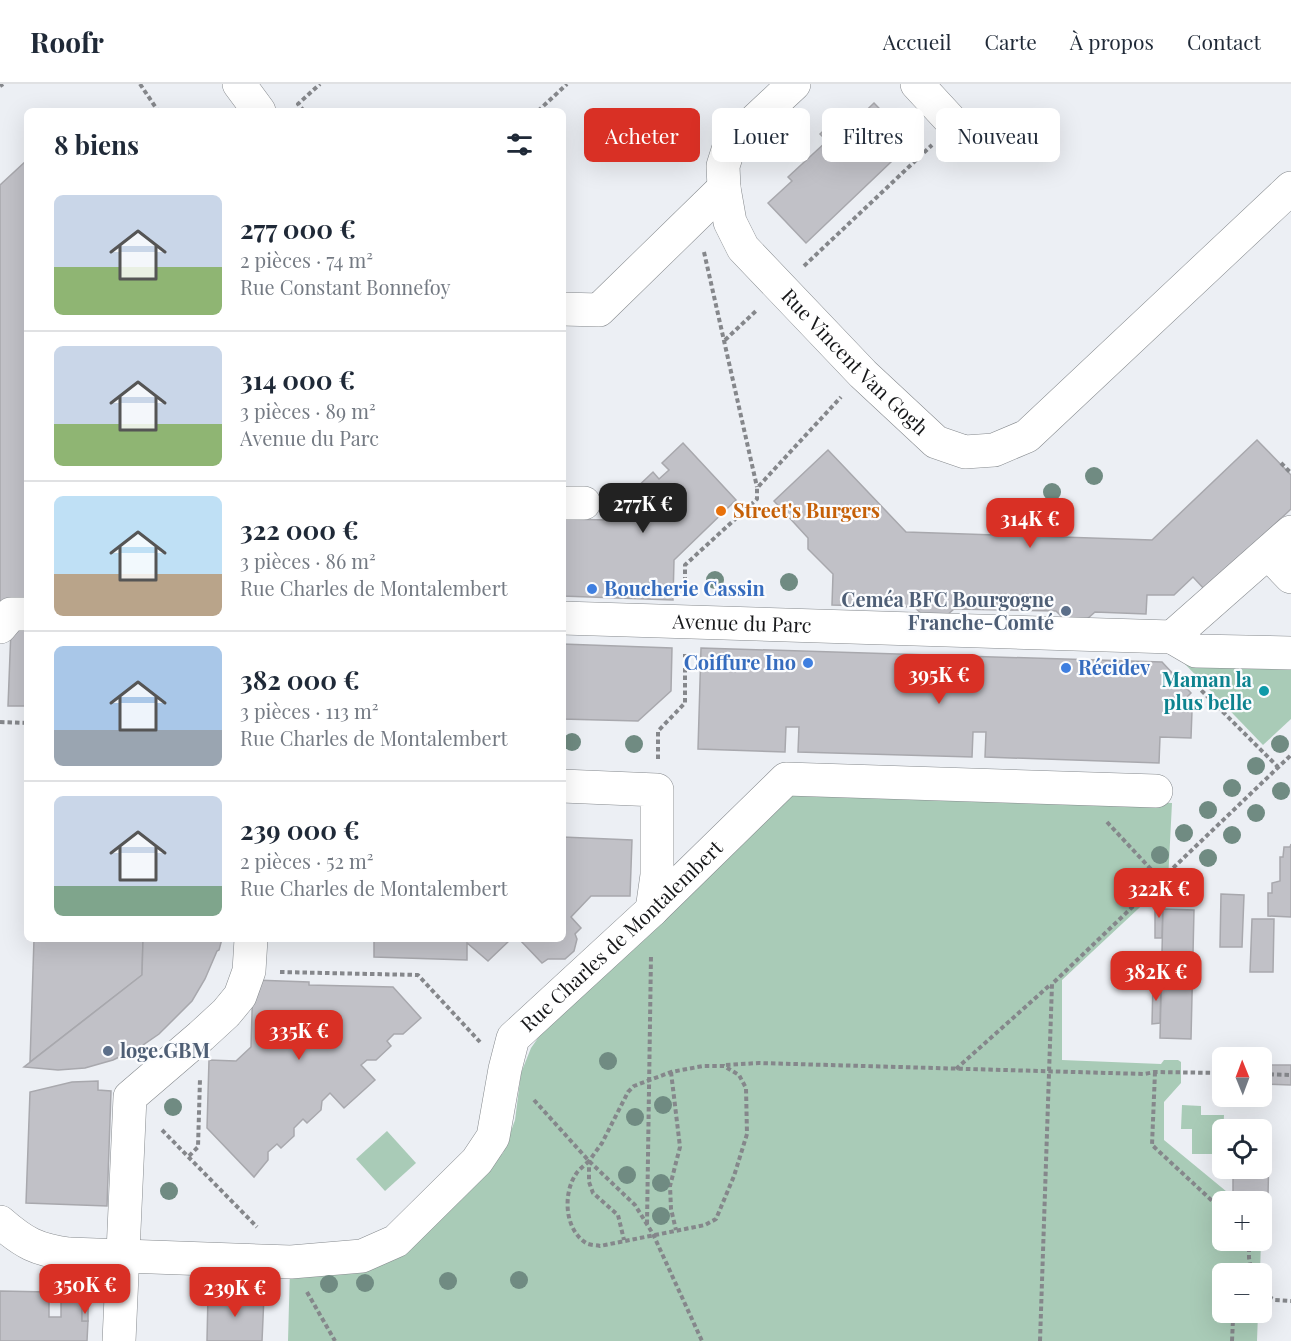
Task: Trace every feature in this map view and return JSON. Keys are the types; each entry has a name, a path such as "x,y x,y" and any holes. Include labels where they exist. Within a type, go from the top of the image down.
{"street":[{"path":"239,84 256,108"},
{"name":"Rue Vincent Van Gogh","path":"794,84 730,144 723,166 730,222 743,248 863,374 936,442 965,452 994,450 1027,436 1291,188"},
{"path":"917,84 939,108"},
{"path":"566,309 600,310 724,188"},
{"path":"1291,577 1279,542 1173,637 1196,651 1291,653"},
{"name":"Avenue du Parc","path":"566,618 1173,637"},
{"name":"Rue Charles de Montalembert","path":"0,1222 19,1238 45,1251 69,1254 291,1262 362,1256 396,1241 477,1161 493,1137 513,1038 652,910 786,780 1156,791"},
{"path":"566,786 657,790 657,875 652,910"},
{"path":"119,1341 130,1097 201,1036 226,1013 240,996 249,971 251,942"}],"path":[{"path":"140,84 156,108"},
{"path":"301,108 298,104 320,84"},
{"path":"541,108 567,84"},
{"path":"725,340 936,141"},
{"path":"657,790 658,731 685,703 686,565 758,499 696,216"},
{"path":"757,488 863,374"},
{"path":"1281,463 1291,473"},
{"path":"1173,637 1173,663 1278,767"},
{"path":"0,722 24,723"},
{"path":"955,1069 1052,984 1291,755"},
{"path":"1076,789 1160,879"},
{"path":"647,1224 652,910"},
{"path":"249,971 418,975 589,1161 635,1205 653,1234 702,1341"},
{"path":"1040,1341 1047,1072 1052,984"},
{"path":"189,1156 198,1147 201,1036"},
{"path":"724,1066 739,1075 746,1088 747,1134 734,1176 716,1219 705,1225 600,1246 586,1243 569,1218 567,1193 576,1174 602,1143 628,1092 634,1086 671,1072 703,1066 759,1063 1047,1072 1212,1073"},
{"path":"671,1072 680,1147 670,1186 671,1209 676,1230"},
{"path":"1155,1072 1152,1145 1212,1201"},
{"path":"1272,1074 1291,1075"},
{"path":"167,1135 257,1226"},
{"path":"589,1161 589,1182 593,1193 618,1215 624,1240"},
{"path":"1272,1298 1291,1301"},
{"path":"1232,1341 1233,1323"}],"green space":[{"path":"1183,662 1291,665 1291,719 1263,745"},
{"path":"786,791 1172,803 1168,881 1062,980 1062,1060 1161,1064 1164,1060 1181,1062 1181,1083 1164,1102 1164,1140 1226,1191 1212,1191 1212,1251 1261,1251 1260,1263 1212,1263 1212,1323 1258,1323 1257,1341 288,1341 290,1268 378,1267 461,1195 503,1153 515,1120 521,1073 531,1048 545,1028"},
{"path":"1182,1105 1201,1106 1201,1115 1224,1115 1224,1119 1212,1119 1212,1154 1192,1154 1192,1129 1181,1129"},
{"path":"387,1131 416,1163 385,1191 356,1159"}],"building":[{"path":"874,103 879,108 869,108"},
{"path":"822,146 822,162 891,162 806,243 768,203 792,181 788,177 804,162 810,162 810,157"},
{"path":"24,163 24,599 0,608 0,185"},
{"path":"1257,440 1291,475 1291,509 1205,590 1193,577 1174,595 1147,595 1146,614 1095,612 1087,619 1064,619 1056,611 954,609 946,616 923,615 914,607 832,605 833,574 808,549 808,538 774,501 828,450 906,532 1152,540"},
{"path":"683,443 736,500 674,560 673,600 566,596 566,519 608,520 613,516 610,513 653,472 659,479 669,470 662,463"},
{"path":"11,629 24,629 24,706 8,706"},
{"path":"566,644 672,648 671,691 638,721 566,719"},
{"path":"701,648 1162,662 1191,693 1183,701 1192,711 1191,738 1160,737 1159,763 985,757 986,732 973,732 972,757 798,752 799,727 786,727 785,752 698,749"},
{"path":"566,837 632,840 630,896 591,896 571,917 581,928 575,934 577,939 574,951 565,959 548,959 542,963 522,942 566,942"},
{"path":"1291,844 1291,917 1268,916 1268,893 1272,893 1272,883 1280,881 1280,857 1283,857 1284,847 1290,847"},
{"path":"1221,894 1244,895 1242,947 1220,947"},
{"path":"1155,901 1163,902 1162,938 1155,938"},
{"path":"1163,909 1194,910 1191,1039 1160,1038"},
{"path":"1252,919 1274,919 1273,972 1250,972"},
{"path":"34,942 143,942 142,975 30,1062"},
{"path":"143,942 221,942 205,979 192,1001 159,1034 140,1047 113,1060 85,1068 58,1070 24,1067 142,975"},
{"path":"374,942 508,942 488,961 467,943 467,960 374,957"},
{"path":"253,980 309,982 309,985 393,987 421,1018 403,1034 394,1034 387,1041 391,1046 376,1060 367,1060 361,1065 375,1080 344,1108 330,1093 322,1101 321,1110 307,1123 303,1119 294,1128 294,1136 281,1148 277,1144 268,1152 268,1160 254,1177 207,1128 209,1060 236,1061 251,1047"},
{"path":"1153,981 1161,981 1160,1023 1152,1024"},
{"path":"1272,1065 1291,1065 1291,1085 1272,1084"},
{"path":"98,1081 98,1090 111,1091 107,1206 26,1203 30,1092 72,1082"},
{"path":"1233,1179 1268,1179 1268,1191 1233,1191"},
{"path":"0,1291 49,1292 49,1317 61,1317 61,1292 88,1294 88,1309 82,1309 82,1321 88,1321 87,1341 0,1341"},
{"path":"208,1294 264,1296 262,1341 207,1341"},
{"path":"82,1309 88,1309 88,1321 82,1321"}],"place":[{"name":"Street's Burgers","path":"721,511"},
{"name":"Boucherie Cassin","path":"592,589"},
{"name":"Ceméa BFC Bourgogne Franche-Comté","path":"1066,611"},
{"name":"Coiffure Ino","path":"808,663"},
{"name":"Récidev","path":"1066,668"},
{"name":"Maman la plus belle","path":"1264,691"},
{"name":"loge.GBM","path":"108,1051"}]}
